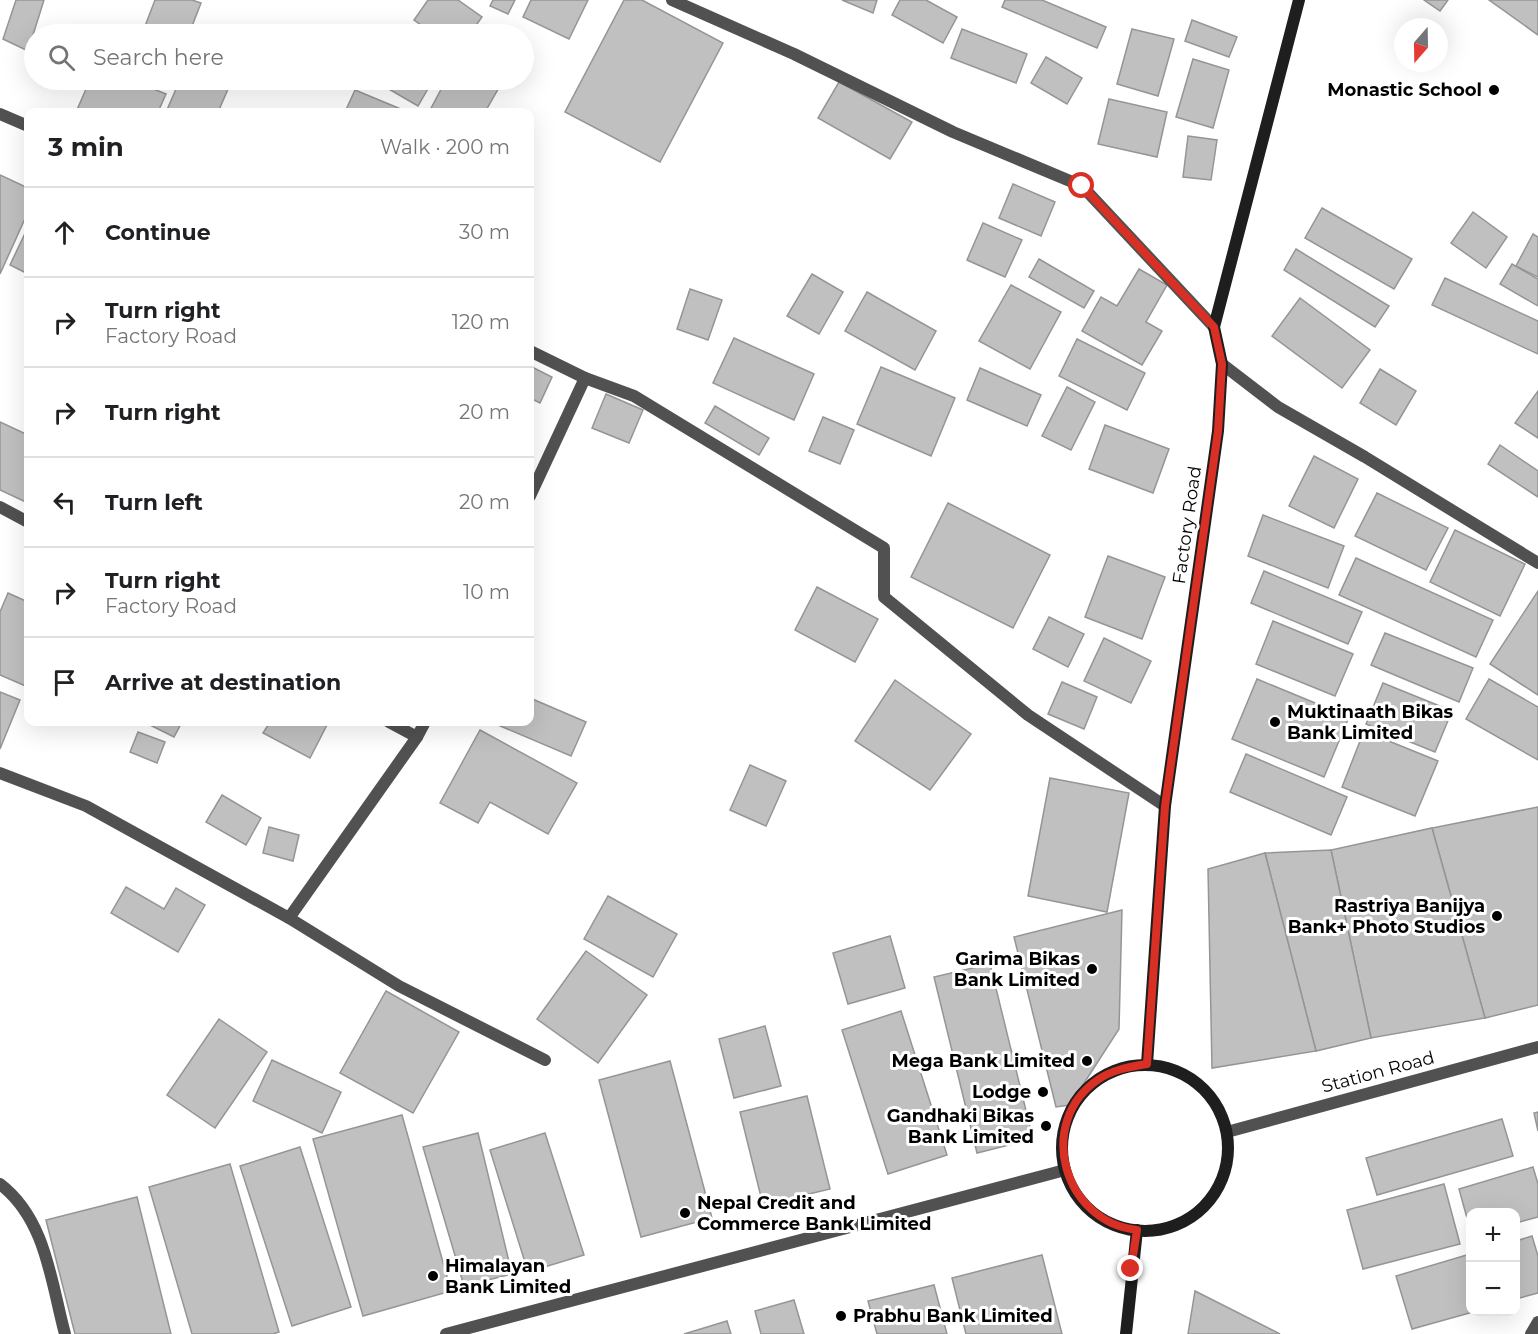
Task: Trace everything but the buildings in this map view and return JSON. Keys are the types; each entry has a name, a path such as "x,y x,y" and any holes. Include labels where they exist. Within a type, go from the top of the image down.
{"main road":[{"name":"Factory Road","path":"1147,1064 1165,806 1218,431 1222,364 1214,327 1299,0"},
{"path":"1147,1064 1174,1070 1199,1084 1217,1106 1227,1132 1228,1160 1219,1187 1202,1209 1178,1224 1150,1231 1122,1228 1097,1215 1077,1195 1065,1170 1063,1136 1067,1119 1080,1097 1098,1079 1121,1068 1147,1064"},
{"path":"1126,1334 1137,1230"}],"street":[{"path":"672,0 794,54 953,132 1082,186 1214,327"},
{"path":"0,114 24,124"},
{"path":"534,353 585,378 634,396 884,548 884,597 1028,715 1165,806"},
{"path":"1222,364 1278,407 1538,563"},
{"path":"534,487 585,378"},
{"path":"0,507 24,520"},
{"path":"396,726 417,737"},
{"path":"289,918 423,726"},
{"path":"0,774 86,806 289,918 399,986 545,1060"},
{"name":"Station Road","path":"1227,1132 1538,1047"},
{"path":"446,1334 1065,1170"},
{"path":"0,1184 15,1195 37,1228 65,1334"},
{"path":"1531,1334 1538,1322"}],"place":[{"name":"Monastic School","path":"1494,90"},
{"name":"Muktinaath Bikas Bank Limited","path":"1275,722"},
{"name":"Rastriya Banijya Bank+ Photo Studios","path":"1497,916"},
{"name":"Garima Bikas Bank Limited","path":"1092,969"},
{"name":"Mega Bank Limited","path":"1087,1061"},
{"name":"Lodge","path":"1043,1092"},
{"name":"Gandhaki Bikas Bank Limited","path":"1046,1126"},
{"name":"Nepal Credit and Commerce Bank Limited","path":"685,1213"},
{"name":"Himalayan Bank Limited","path":"433,1276"},
{"name":"Prabhu Bank Limited","path":"841,1316"}],"route":[{"path":"1082,186 1214,327 1222,364 1218,431 1165,806 1147,1064 1121,1068 1098,1079 1080,1097 1067,1119 1062,1144 1065,1170 1077,1195 1097,1215 1122,1228 1137,1230 1131,1269"}]}
